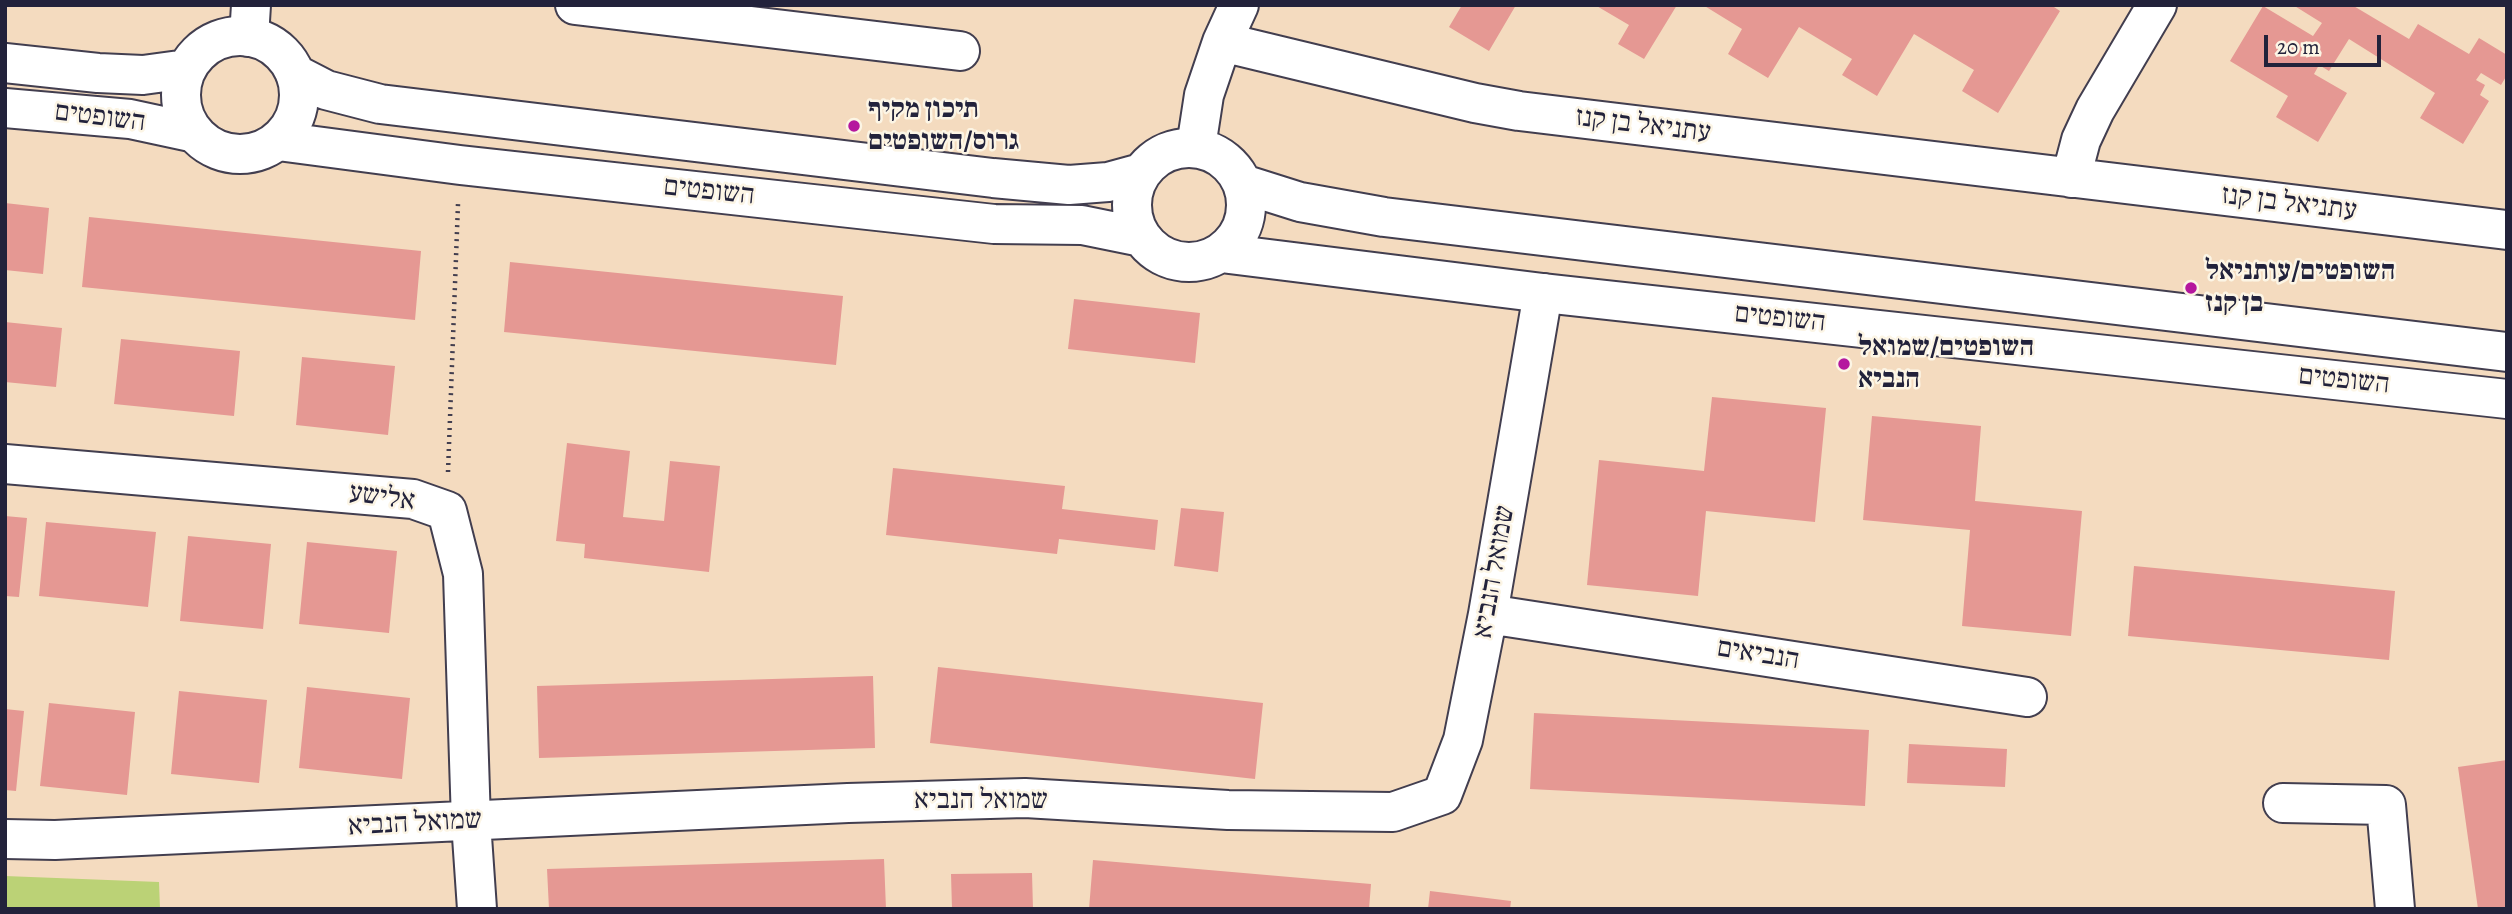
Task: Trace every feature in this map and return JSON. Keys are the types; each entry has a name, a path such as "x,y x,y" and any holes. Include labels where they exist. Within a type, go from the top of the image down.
{"street":[{"path":"575,5 960,51"},
{"path":"1196,147 1204,95 1222,42 1239,5"},
{"path":"2071,178 2081,139 2095,110 2157,5"},
{"path":"250,21 284,56 295,74 300,92 298,110 290,128 278,141 262,151 225,153 209,145 195,133 183,109 181,95 187,69 195,56 206,47 234,36 250,21"},
{"name":"עתניאל בן קנז","path":"1222,42 1475,103 1519,111 2507,230"},
{"name":"השופטים","path":"5,63 143,75 187,69"},
{"name":"השופטים","path":"295,74 326,90 380,104 993,178 1069,185 1108,182 1140,173"},
{"name":"השופטים","path":"5,108 130,119 195,133"},
{"name":"השופטים","path":"278,141 460,165 994,223 1083,225 1142,237"},
{"path":"1196,147 1224,160 1235,171 1246,199 1243,222 1232,242 1221,253 1200,260 1178,261 1152,248 1135,225 1131,212 1135,185 1140,173 1151,161 1180,148 1196,147"},
{"name":"השופטים","path":"1242,184 1300,202 1384,217 2507,352"},
{"name":"השופטים","path":"1221,253 1543,293 2507,399"},
{"name":"שמואל הנביא","path":"5,839 55,840 848,803 1026,798 1228,810 1393,812 1442,795 1463,740 1488,614 1543,293"},
{"name":"אלישע","path":"5,464 413,499 447,511 463,574 471,822 477,909"},
{"name":"הנביאים","path":"1488,614 2028,697"},
{"path":"2283,803 2386,805 2395,909"}],"path":[{"path":"447,511 460,165"}],"green space":[{"path":"5,876 159,882 160,909 5,909"}],"building":[{"path":"1462,5 1516,5 1489,51 1449,27"},
{"path":"1595,5 1677,5 1644,59 1618,44 1629,25"},
{"path":"1703,5 2051,5 2060,11 1998,113 1962,91 1974,70 1914,34 1877,96 1842,75 1852,59 1799,27 1768,78 1728,54 1742,29"},
{"path":"2293,5 2352,5 2409,39 2418,24 2469,54 2479,38 2507,55 2507,75 2501,85 2481,73 2476,80 2485,85 2480,95 2489,101 2463,144 2420,118 2435,93 2349,39 2329,71 2319,65 2314,74 2347,93 2318,142 2276,117 2288,96 2230,61 2263,6 2313,36 2322,23"},
{"path":"5,203 49,208 43,274 5,270"},
{"path":"89,217 421,251 415,320 82,287"},
{"path":"510,262 843,296 836,365 504,332"},
{"path":"1074,299 1200,313 1195,363 1068,349"},
{"path":"5,322 62,328 56,387 5,382"},
{"path":"121,339 240,351 234,416 114,404"},
{"path":"302,357 395,366 388,435 296,425"},
{"path":"1712,397 1826,408 1815,522 1706,511 1698,596 1587,585 1599,460 1704,471"},
{"path":"1872,416 1981,426 1975,501 2082,511 2071,636 1962,626 1970,530 1863,520"},
{"path":"567,443 630,451 623,517 664,521 670,461 720,466 709,572 584,558 585,544 556,541"},
{"path":"893,468 1065,486 1062,509 1158,520 1155,550 1059,539 1057,554 886,535"},
{"path":"1181,508 1224,512 1218,572 1174,566"},
{"path":"5,516 27,518 19,597 5,596"},
{"path":"46,522 156,532 148,607 39,596"},
{"path":"188,536 271,544 263,629 180,621"},
{"path":"307,542 397,551 389,633 299,624"},
{"path":"2134,566 2395,591 2389,660 2128,636"},
{"path":"938,667 1263,703 1255,779 930,743"},
{"path":"873,676 875,748 539,758 537,686"},
{"path":"307,687 410,698 402,779 299,768"},
{"path":"179,691 267,700 259,783 171,774"},
{"path":"49,703 135,712 127,795 40,786"},
{"path":"5,709 24,711 16,791 5,790"},
{"path":"1534,713 1869,730 1865,806 1530,789"},
{"path":"1909,744 2007,749 2005,787 1907,783"},
{"path":"2507,760 2507,909 2478,909 2458,767"},
{"path":"884,859 886,909 549,909 547,869"},
{"path":"1093,860 1371,884 1369,909 1089,909"},
{"path":"1032,873 1033,909 952,909 951,874"},
{"path":"1430,891 1511,901 1510,909 1428,909"}],"place":[{"name":"תיכון מקיף גרוס/השופטים","path":"854,126"},
{"name":"השופטים/עותניאל בן קנז","path":"2191,288"},
{"name":"השופטים/שמואל הנביא","path":"1844,364"}]}
